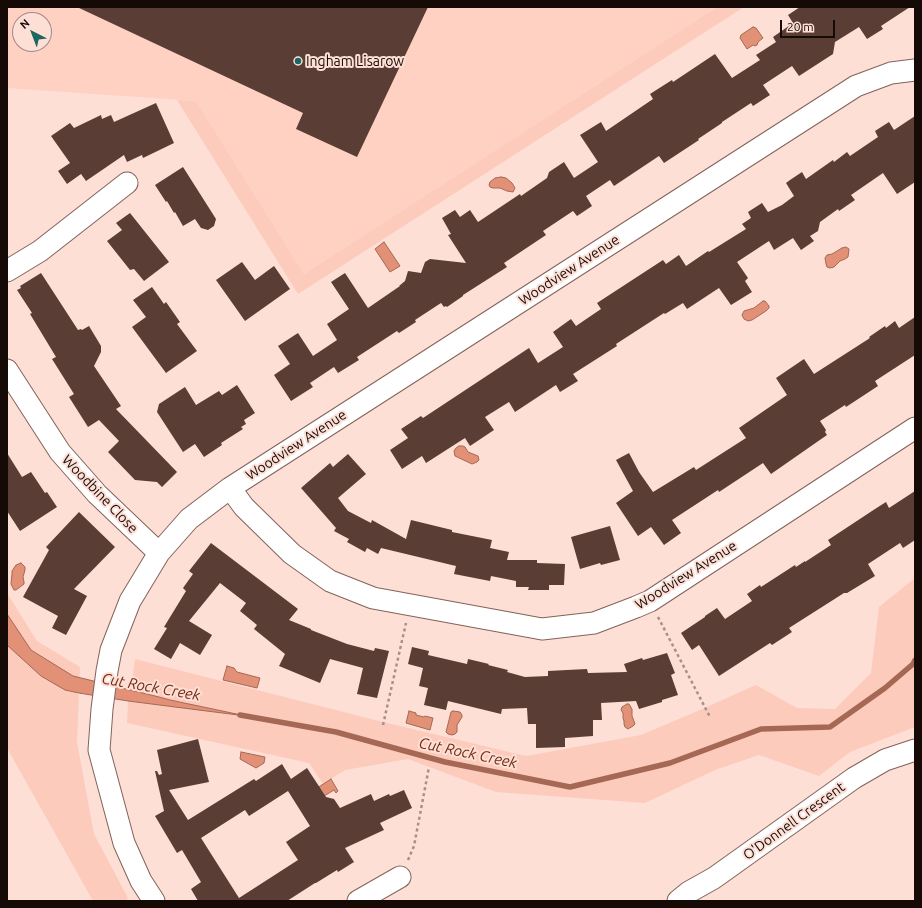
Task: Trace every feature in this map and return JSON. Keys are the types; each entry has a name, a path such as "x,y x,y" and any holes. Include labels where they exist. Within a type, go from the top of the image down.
{"street":[{"name":"Woodview Avenue","path":"154,901 141,881 124,843 100,757 99,750 102,709 111,650 130,601 159,553 189,519 230,488 856,86 891,73 915,70"},
{"path":"7,271 40,251 127,183"},
{"name":"Woodbine Close","path":"7,370 60,452 97,494 159,553"},
{"name":"Woodview Avenue","path":"230,488 244,507 292,554 330,581 373,598 542,629 594,623 650,601 915,428"},
{"name":"O'Donnell Crescent","path":"678,901 689,892 714,878 854,778 885,760 915,750"},
{"path":"358,901 400,877"}],"path":[{"path":"650,601 710,717"},
{"path":"383,725 409,604"},
{"path":"400,877 414,846 429,767"}],"shaded area":[{"path":"7,7 717,7 304,274 196,101 7,88"},
{"path":"717,7 744,7 298,294 177,100 196,101 304,274"},
{"path":"753,27 756,28 763,38 757,45 753,45 747,49 740,38 741,35"},
{"path":"495,178 506,178 512,183 515,188 513,192 490,187 490,182"},
{"path":"384,242 400,266 390,272 375,249"},
{"path":"846,247 849,249 848,257 840,261 834,267 827,267 825,258 827,255 832,254"},
{"path":"765,301 769,306 766,311 752,320 748,321 744,319 742,315 744,311 754,308"},
{"path":"459,446 465,447 468,452 478,456 479,460 472,464 455,456 454,451"},
{"path":"21,563 25,567 23,577 24,584 14,590 11,584 12,571 16,565"},
{"path":"915,578 915,727 850,752 819,776 759,755 715,770 645,803 496,792 408,759 345,770 323,784 309,763 127,723 128,701 237,714 131,690 135,659 379,721 526,756 641,735 756,685 797,708 835,709 871,673 879,607"},
{"path":"7,593 37,641 80,667 77,742 94,834 128,898 125,901 93,901 7,748"},
{"path":"7,614 31,650 73,676 170,700 246,716 128,701 65,690 41,676 7,645"},
{"path":"227,666 234,668 237,672 260,678 257,688 223,680"},
{"path":"629,704 632,709 632,716 635,724 628,729 625,727 623,713 621,710 622,707"},
{"path":"409,711 416,713 416,715 433,718 430,730 406,723"},
{"path":"451,712 460,712 462,717 457,725 457,732 452,735 446,732"},
{"path":"241,752 265,757 264,763 256,768 240,759"},
{"path":"331,779 338,791 336,793 334,790 316,801 311,792"}],"building":[{"name":"Ingham Lisarow","path":"77,7 428,7 357,157 296,129 303,113"},
{"path":"800,7 910,7 881,26 883,29 867,39 859,27 835,42 833,54 799,76 792,66 763,85 770,95 753,106 751,103 664,163 659,156 614,186 610,180 586,196 592,206 577,216 573,211 543,231 546,235 504,263 507,267 447,307 444,307 441,303 415,320 416,322 399,333 397,331 357,357 359,360 338,373 334,367 310,383 313,387 291,401 274,375 290,364 278,346 298,333 313,356 337,340 327,324 349,309 331,282 345,273 368,308 400,286 405,281 408,271 421,273 425,262 430,259 466,263 448,235 451,234 442,218 455,210 460,217 470,210 478,222 547,178 549,172 564,162 574,178 598,162 580,135 601,122 606,131 653,99 650,94 672,80 673,82 715,54 732,78 760,60 756,55 776,42 773,37 793,23 788,15"},
{"path":"156,103 174,143 143,158 142,155 127,162 124,155 86,181 81,174 67,184 58,171 70,163 51,136 70,123 74,128 101,115 102,119 111,115 114,122"},
{"path":"915,116 915,182 897,194 883,173 851,195 855,200 839,211 838,209 820,222 818,231 810,236 814,241 801,250 793,238 774,250 769,241 737,262 748,278 745,281 752,292 731,305 719,288 687,309 683,303 665,314 664,313 616,344 617,346 573,374 578,381 560,392 556,385 515,412 509,402 485,417 494,430 470,446 465,438 426,463 422,456 402,469 390,450 408,438 401,429 421,416 423,418 529,348 538,363 563,347 553,332 571,319 576,326 601,309 597,303 663,260 666,264 679,255 686,266 708,251 709,252 746,229 742,224 751,218 748,212 762,203 768,212 782,205 794,196 786,183 802,172 806,179 833,160 834,162 847,152 850,156 878,137 875,131 889,122 894,130"},
{"path":"183,167 216,219 214,226 208,230 201,228 195,219 183,226 175,212 174,213 155,185"},
{"path":"130,213 169,262 144,281 134,269 130,270 107,241 122,230 116,223"},
{"path":"242,262 255,280 274,266 290,289 245,321 216,280"},
{"path":"41,273 78,330 82,330 89,326 101,346 101,352 94,366 121,406 116,409 177,472 162,487 157,482 135,480 108,452 119,441 99,420 88,427 69,397 74,394 52,359 56,357 30,314 32,313 17,290 21,288 20,286"},
{"path":"152,287 164,304 166,302 180,322 177,324 197,351 166,373 132,327 146,317 133,300"},
{"path":"915,317 915,355 875,381 878,386 846,407 845,405 820,421 826,430 825,432 827,435 771,474 763,463 719,492 718,490 672,520 681,533 664,545 651,527 638,536 616,503 633,491 616,460 629,453 639,472 653,492 694,467 696,470 746,438 739,428 787,395 776,378 804,359 814,374 870,338 869,337 885,326 886,328 895,321 899,328"},
{"path":"237,385 255,413 244,420 246,424 241,427 243,429 221,443 222,445 204,457 195,444 183,452 157,412 159,404 185,387 196,405 219,391 222,395"},
{"path":"7,453 22,477 31,472 45,493 47,492 57,507 20,531 7,511"},
{"path":"348,454 366,474 338,498 348,511 371,523 372,520 406,539 411,520 452,530 452,532 492,540 490,548 509,552 507,560 537,560 537,563 565,564 564,585 549,585 549,590 528,590 529,587 516,587 516,581 491,576 490,581 454,574 456,566 381,548 378,554 367,548 365,552 347,542 349,539 334,531 336,528 301,488 330,463 333,467"},
{"path":"915,491 915,540 903,548 900,543 868,564 875,576 847,593 844,593 789,628 792,632 772,645 770,643 719,676 699,645 692,650 681,633 717,608 725,619 752,601 747,594 760,585 761,587 795,565 796,567 831,545 828,540 886,502 889,508"},
{"path":"79,512 115,547 74,589 87,596 66,635 52,628 58,616 23,597 49,550 46,547"},
{"path":"610,526 620,560 601,565 600,563 580,569 571,537"},
{"path":"211,543 298,609 289,620 347,644 374,651 375,648 389,651 377,698 357,694 363,668 330,659 320,683 279,666 285,654 254,629 257,625 240,611 246,603 220,583 189,621 212,635 200,655 180,643 171,659 154,649 167,628 164,627 186,591 183,588 193,574 189,571"},
{"path":"412,647 429,651 428,655 467,664 468,659 508,670 507,672 525,677 548,676 548,671 587,669 588,673 627,672 624,664 642,658 643,660 667,653 675,673 671,675 678,695 639,709 636,701 601,703 602,720 593,720 593,736 565,738 565,747 536,748 536,724 528,724 527,708 502,709 501,714 448,701 446,710 424,705 428,688 419,686 423,668 408,664"},
{"path":"198,739 209,782 169,790 188,820 254,779 256,781 282,764 291,779 307,768 326,797 334,799 340,808 371,794 374,801 389,794 390,796 404,790 412,808 380,823 384,830 345,848 354,862 338,872 337,870 287,901 198,901 191,889 201,882 182,850 177,853 155,816 164,811 155,771 157,771 159,775 162,774 157,750","holes":["288,791 310,826 286,842 298,860 239,898 201,838 245,810 249,816"]}],"waterway":[{"name":"Cut Rock Creek","path":"240,715 336,732 445,762 570,787 670,763 761,729 830,727 885,688 913,664 915,660"}],"place":[{"name":"Ingham Lisarow","path":"298,61"}]}
